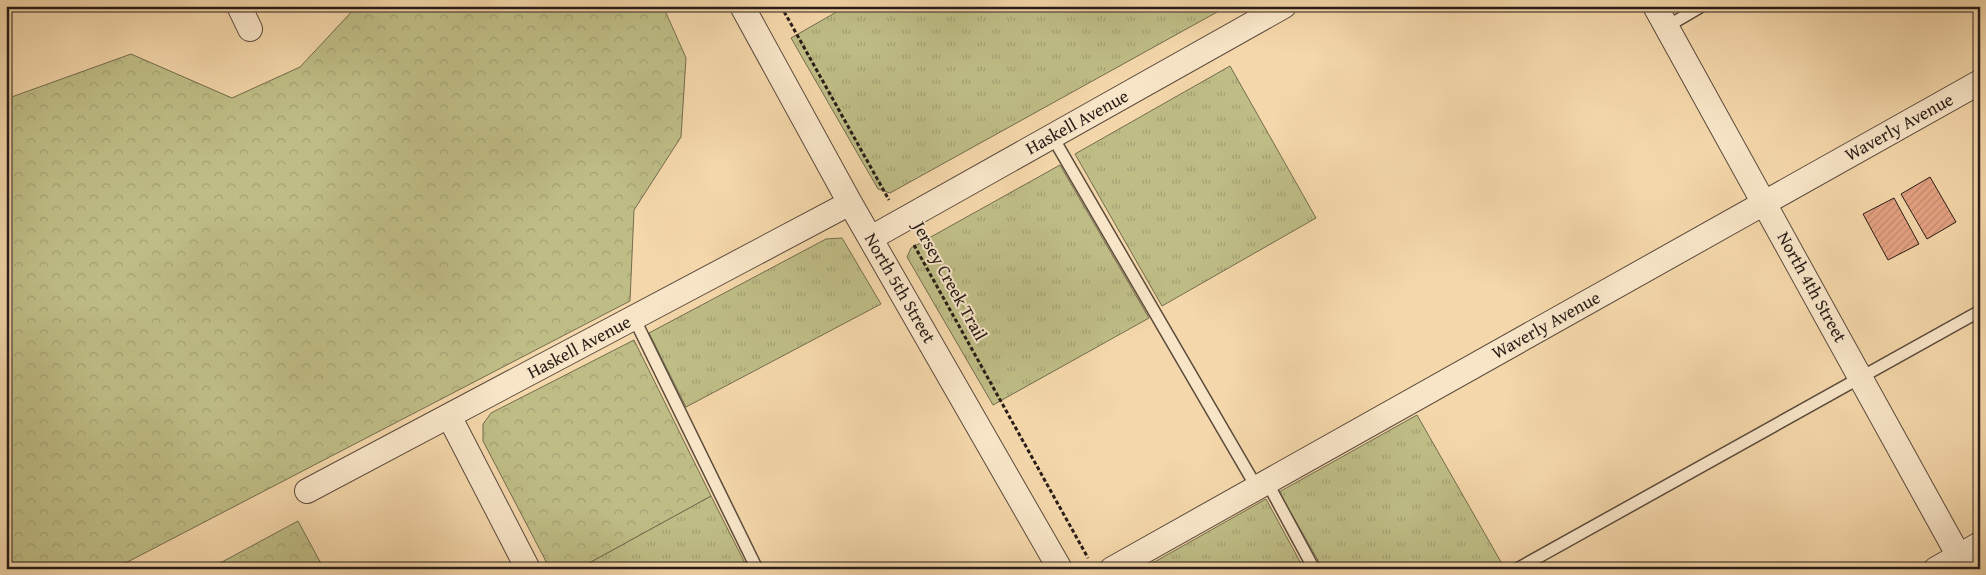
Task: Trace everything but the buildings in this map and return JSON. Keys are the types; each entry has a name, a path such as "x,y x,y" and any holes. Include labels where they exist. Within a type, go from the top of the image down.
{"street":[{"path":"239,6 250,29"},
{"name":"North 5th Street","path":"742,6 850,204 1060,569"},
{"name":"Haskell Avenue","path":"871,238 1284,6"},
{"name":"North 4th Street","path":"1661,16 1963,562"},
{"name":"Waverly Avenue","path":"1101,565 1262,485 1980,82"},
{"name":"Haskell Avenue","path":"307,491 850,204"},
{"path":"449,416 528,569"},
{"path":"1936,569 1963,562 1980,544"}],"lane":[{"path":"1661,16 1702,6"},
{"path":"1052,136 1314,569"},
{"path":"1518,569 1980,311"},
{"path":"634,318 757,569"}],"path":[{"name":"Jersey Creek Trail","path":"780,6 901,221 1101,565"}],"green space":[{"path":"357,6 663,6 686,58 681,137 634,210 630,301 114,569 6,569 6,99 131,54 232,98 300,67"},
{"path":"847,6 1228,6 890,193 878,189 791,38"},
{"path":"1230,66 1316,218 1162,306 1075,154"},
{"path":"1060,165 1149,318 993,405 907,257 911,248"},
{"path":"842,238 881,304 686,407 649,333 826,239"},
{"path":"634,340 711,496 578,569 550,569 483,441 483,424 491,413"},
{"path":"1417,415 1505,569 1323,569 1279,492"},
{"path":"711,496 748,569 578,569"},
{"path":"1266,499 1304,569 1142,569"},
{"path":"298,521 324,569 209,569"}]}
